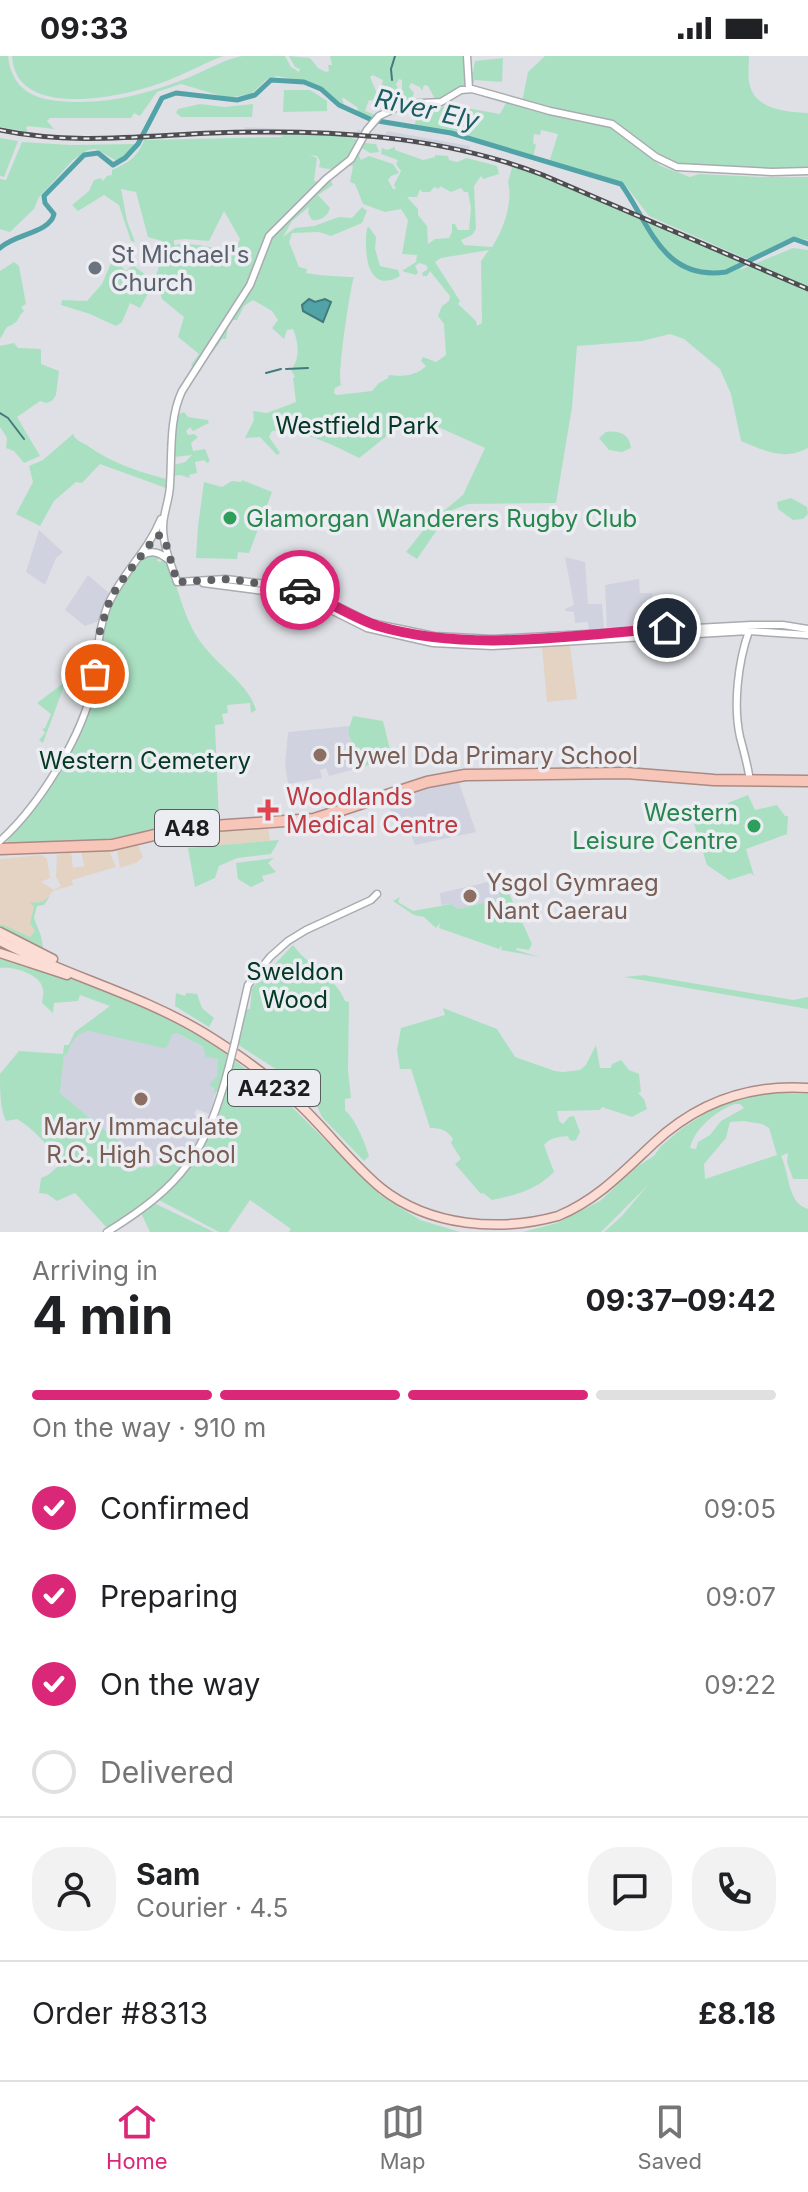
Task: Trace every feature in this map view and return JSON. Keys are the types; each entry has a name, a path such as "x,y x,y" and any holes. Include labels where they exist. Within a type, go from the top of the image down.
{"highway":[{"name":"A48","path":"0,851 126,843 184,828 264,823 336,810 451,776 520,773 808,781"},
{"name":"A48","path":"0,851 28,854 66,851 70,848"}],"main road":[{"path":"0,932 115,989"},
{"name":"A4232","path":"0,944 115,989 176,1017 243,1059 299,1104 381,1188 450,1225"},
{"name":"A4232","path":"0,944 139,1004 222,1049 296,1107 379,1192 425,1219 483,1232"},
{"path":"0,953 75,978"},
{"name":"A4232","path":"473,1229 518,1227 556,1217 580,1206 610,1184 679,1121 713,1102 759,1088 808,1090"},
{"name":"A4232","path":"506,1232 546,1225 583,1209 613,1187 670,1134 705,1109 759,1093 808,1090"}],"street":[{"path":"467,56 469,89"},
{"path":"807,171 677,167 656,157 612,124 469,89 441,102 404,104 378,117 351,159 326,179 269,236 250,285 184,389 177,404 170,455 164,550 177,582 234,583 295,592 326,604 357,625 433,643 492,643 750,628 808,629"},
{"path":"0,851 7,835 60,766 91,691 105,612 115,590 150,549 164,516"},
{"path":"154,536 164,537"},
{"path":"150,549 164,550"},
{"path":"750,628 740,658 738,687 740,735 750,781"},
{"path":"783,628 808,635"},
{"path":"107,1232 135,1214 184,1171 214,1119 248,985 270,957 306,930 365,903 377,894"}],"shaded area":[{"path":"245,127 357,133 358,129 363,133 386,134 387,131 470,146 469,152 365,138 245,135"},
{"path":"39,530 63,552 56,558 45,585 26,572"},
{"path":"565,557 585,562 588,604 602,604 604,630 589,631 588,622 575,623 574,612 565,611 574,605"},
{"path":"88,575 110,594 97,622 85,626 65,610"},
{"path":"639,579 640,593 652,593 653,603 668,602 669,625 607,629 605,585"},
{"path":"570,646 577,699 547,702 542,647"},
{"name":"Hywel Dda Primary School","path":"350,726 348,731 359,768 329,776 326,768 320,770 322,778 288,784 285,764 288,732"},
{"path":"458,780 476,832 415,845 409,828 395,831 388,799"},
{"path":"268,826 270,841 188,848 188,832 239,831"},
{"path":"138,845 143,857 120,868 117,850"},
{"path":"81,850 109,850 116,867 72,880 73,885 53,891 43,904 36,904 32,921 36,929 28,941 0,927 0,859 42,855 47,859 50,878 41,882 54,890 61,886 56,877 57,855 71,852 73,868 84,866"},
{"name":"Ysgol Gymraeg Nant Caerau","path":"501,879 508,891 499,893 500,899 458,909 451,904 441,905 440,893"},
{"name":"Mary Immaculate R.C. High School","path":"83,1028 177,1033 220,1057 211,1115 197,1109 194,1114 207,1122 184,1168 168,1160 144,1169 137,1167 128,1161 115,1139 60,1093 64,1054 75,1032"}],"green space":[{"path":"0,56 8,56 12,73 27,91 42,98 69,102 105,101 156,89 242,56 285,56 291,67 299,72 300,69 295,67 289,56 310,58 326,72 329,71 328,65 332,65 330,56 465,56 464,74 467,81 475,61 503,58 502,82 475,80 471,87 466,85 442,99 435,99 428,86 424,85 422,91 411,83 409,87 414,93 411,101 406,102 402,80 399,79 396,84 399,92 390,91 383,95 380,92 383,80 373,75 370,77 379,98 369,100 365,111 376,115 374,119 357,113 358,108 344,98 345,107 337,105 325,90 303,80 299,83 277,76 266,80 251,94 228,98 181,84 157,92 140,116 134,113 131,118 50,118 47,121 54,129 28,126 28,132 0,127"},
{"path":"12,56 223,56 172,79 138,90 70,99 30,89 17,76"},
{"path":"545,56 749,56 749,81 755,96 768,106 808,113 808,168 738,169 701,167 672,161 609,121 522,102 528,72"},
{"path":"284,90 310,90 327,101 327,111 283,112"},
{"path":"507,101 615,129 661,166 690,177 699,174 808,177 808,240 789,239 760,255 744,258 649,216 626,186 549,163 558,134 541,130 540,135 534,134 533,143 536,145 533,157 467,135 415,126 417,107 455,106 500,114"},
{"path":"200,104 225,107 253,104 252,117 181,117 176,113 178,109"},
{"name":"Westfield Park","path":"285,134 331,134 376,144 379,152 370,153 362,148 359,156 361,160 369,156 393,164 399,173 388,180 393,189 396,189 394,185 401,171 396,164 398,160 381,154 382,148 395,147 395,150 423,160 435,155 448,156 449,160 457,162 467,158 497,166 499,174 483,179 481,176 474,186 476,229 472,235 461,240 464,245 492,247 504,224 513,164 640,217 642,223 651,222 744,262 740,270 793,248 808,250 808,448 782,454 741,441 731,394 720,369 684,339 670,334 642,341 577,346 572,407 556,503 468,504 450,511 417,559 406,552 429,523 463,495 485,448 425,421 416,421 399,428 359,458 305,435 272,431 269,437 280,453 277,455 260,437 245,438 254,420 253,411 267,413 296,402 295,377 291,370 298,351 296,340 293,329 287,330 284,339 272,328 278,320 272,311 253,300 244,306 237,320 233,320 228,327 226,339 222,339 195,369 191,365 199,354 178,337 184,317 162,299 159,290 150,290 140,308 130,303 122,322 116,326 61,305 62,300 87,301 102,284 113,258 126,271 133,265 147,276 156,275 159,265 156,248 162,241 148,237 136,192 121,189 135,242 131,241 119,205 104,195 78,211 72,205 89,191 94,180 101,178 103,181 112,175 112,170 132,159 144,140 281,137","holes":["310,155 317,156 319,167 325,169 353,166 350,182 355,184 363,204 385,212 401,209 408,220 402,254 417,255 416,262 402,271 416,275 415,266 419,263 426,265 428,269 422,273 423,276 430,271 450,296 438,316 444,324 446,355 436,362 423,357 421,361 426,366 418,372 389,375 372,391 334,393 335,388 341,385 343,348 354,277 306,273 307,269 299,267 289,242 292,233 319,232 331,236 362,223 367,211 362,207 352,218 339,217 314,226 295,228 283,237 292,221 309,207 312,220 321,219 329,211 330,208 318,195 333,185 329,177 314,181 317,158","440,186 451,192 461,188 468,192 471,208 469,230 458,230 452,224 449,238 435,239 428,244 427,226 407,197 417,197 420,189 422,192 430,192 434,187 439,189","224,211 240,239 236,249 250,253 174,245 174,240 209,241","489,250 481,261 482,323 477,326 476,321 458,304 460,301 435,262 441,258"]},
{"path":"0,138 18,141 4,177 0,176"},
{"path":"22,142 134,144 130,152 117,161 96,149 88,150 73,160 39,197 34,209 10,232 0,229 0,179 6,180"},
{"path":"369,227 376,237 375,249 380,266 398,270 400,276 380,280 373,275 367,257"},
{"path":"14,262 19,266 26,304 21,307 24,311 17,321 7,327 0,339 0,271"},
{"path":"14,343 18,348 41,349 41,364 59,371 56,395 52,401 40,401 17,417 40,456 24,463 14,451 6,448 7,438 0,427 0,346"},
{"path":"184,412 188,417 208,420 209,423 193,431 190,427 186,431 188,435 198,437 191,443 193,451 205,449 210,461 195,462 197,473 189,475 190,478 172,476 174,465 185,462 192,455 175,457 166,445 177,415"},
{"path":"606,432 623,434 631,448 622,452 609,450 599,438"},
{"path":"73,434 98,452 135,470 166,479 166,468 167,491 166,488 100,464 82,483 76,482 54,501 40,526 16,514 33,482 29,466 43,460"},
{"name":"Glamorgan Wanderers Rugby Club","path":"242,480 272,492 249,553 238,552 237,559 196,558 204,482 222,487"},
{"path":"791,498 807,507 808,514 803,519 793,520 778,509 777,502"},
{"name":"Western Cemetery","path":"149,554 159,557 157,561 161,562 163,558 168,561 197,637 239,682 256,710 251,713 250,703 227,705 228,713 222,714 224,724 215,725 219,823 150,830 121,840 8,845 7,841 43,799 37,802 60,769 97,683 97,660 105,617 127,577"},
{"path":"68,674 43,743 39,740 45,733 42,729 51,714 37,703 65,682"},
{"path":"353,716 383,721 392,758 359,768 348,731"},
{"path":"748,795 755,810 777,805 788,816 787,834 746,849 754,876 751,873 729,880 707,865 692,817 701,814 706,821 731,811 728,803"},
{"path":"279,840 271,854 237,858 219,866 215,878 195,887 188,848"},
{"path":"274,858 268,863 276,872 262,876 264,881 251,887 238,879 236,863"},
{"path":"508,891 532,944 529,950 516,950 540,957 501,950 502,945 499,949 439,928 440,923 436,928 424,917 414,915 393,901 400,897 398,902 413,911 451,904 458,909 500,899 499,893"},
{"path":"50,896 44,905 37,906 34,918 44,953 0,931 0,925 4,925 30,937 35,931 30,923 34,907 30,903 42,902"},
{"name":"Sweldon Wood","path":"293,945 329,978 345,1001 349,1002 348,1070 351,1098 345,1099 345,1110 365,1144 369,1156 364,1161 322,1117 310,1091 237,1044 246,1009 250,1009 252,988"},
{"path":"0,954 147,1009 229,1056 221,1091 216,1092 215,1097 214,1088 209,1085 217,1076 218,1059 206,1057 203,1047 177,1033 163,1048 89,1031 74,1040 64,1055 60,1093 116,1137 135,1166 147,1168 168,1160 184,1168 133,1213 108,1229 75,1193 57,1201 39,1193 41,1178 63,1162 24,1123 17,1119 6,1121 1,1105 0,1074 19,1051 63,1054 64,1045 69,1045 75,1032 110,1006 80,995 78,1001 54,1003 53,1013 42,1003 43,990 38,980 19,970 0,968"},
{"path":"644,975 793,1000 808,997 808,1009 624,977"},
{"path":"176,993 185,996 186,993 197,994 202,1008 214,1018 209,1027 175,1006"},
{"path":"443,1008 497,1029 515,1057 555,1071 580,1070 596,1045 600,1068 611,1068 612,1064 621,1060 629,1070 639,1074 641,1092 638,1093 647,1109 632,1117 602,1107 600,1110 557,1111 563,1124 574,1116 580,1132 576,1140 560,1137 544,1145 554,1172 525,1191 492,1200 481,1194 455,1164 461,1159 451,1143 453,1139 443,1130 430,1128 411,1069 400,1069 397,1050 401,1028 445,1015"},
{"path":"233,1059 285,1100 380,1195 420,1220 460,1232 289,1232 291,1229 250,1200 228,1232 219,1232 157,1199 186,1171 205,1139 219,1137 215,1123"},
{"path":"808,1094 808,1179 793,1179 787,1162 788,1153 781,1156 796,1201 808,1209 808,1232 604,1232 648,1185 601,1232 523,1232 557,1223 600,1201 684,1127 714,1108 753,1095","holes":["735,1104 744,1108 721,1121 710,1135 698,1142 696,1149 690,1148 707,1121","744,1121 769,1128 777,1155 705,1179 704,1164 726,1138 730,1122"]},
{"path":"152,1202 214,1232 150,1232 141,1213"}],"water":[{"path":"309,299 331,302 323,322 303,311 302,305"}],"waterway":[{"path":"392,80 395,56"},
{"name":"River Ely","path":"0,248 51,220 54,214 45,203 44,196 84,155 98,153 113,165 125,158 138,144 162,98 176,93 237,100 255,95 271,80 304,82 321,89 339,105 372,120 451,133 621,184 660,246 672,259 687,268 726,272 794,239 808,244"},
{"path":"286,369 308,368"},
{"path":"266,373 281,369"},
{"path":"0,413 8,418 24,439"}],"railway":[{"path":"0,130 79,138 297,132 422,143 503,161 543,175 808,289"}],"way so far":[{"path":"95,674 99,634 108,605 117,587 154,536 164,537 177,582 230,579 300,590"}],"place":[{"name":"St Michael's Church","path":"95,268"},
{"name":"Glamorgan Wanderers Rugby Club","path":"230,518"},
{"name":"Hywel Dda Primary School","path":"320,755"},
{"name":"Woodlands Medical Centre","path":"268,810"},
{"name":"Western Leisure Centre","path":"754,826"},
{"name":"Ysgol Gymraeg Nant Caerau","path":"470,896"},
{"name":"Mary Immaculate R.C. High School","path":"141,1099"}],"route":[{"path":"300,590 371,623 434,636 493,639 667,628"}]}
